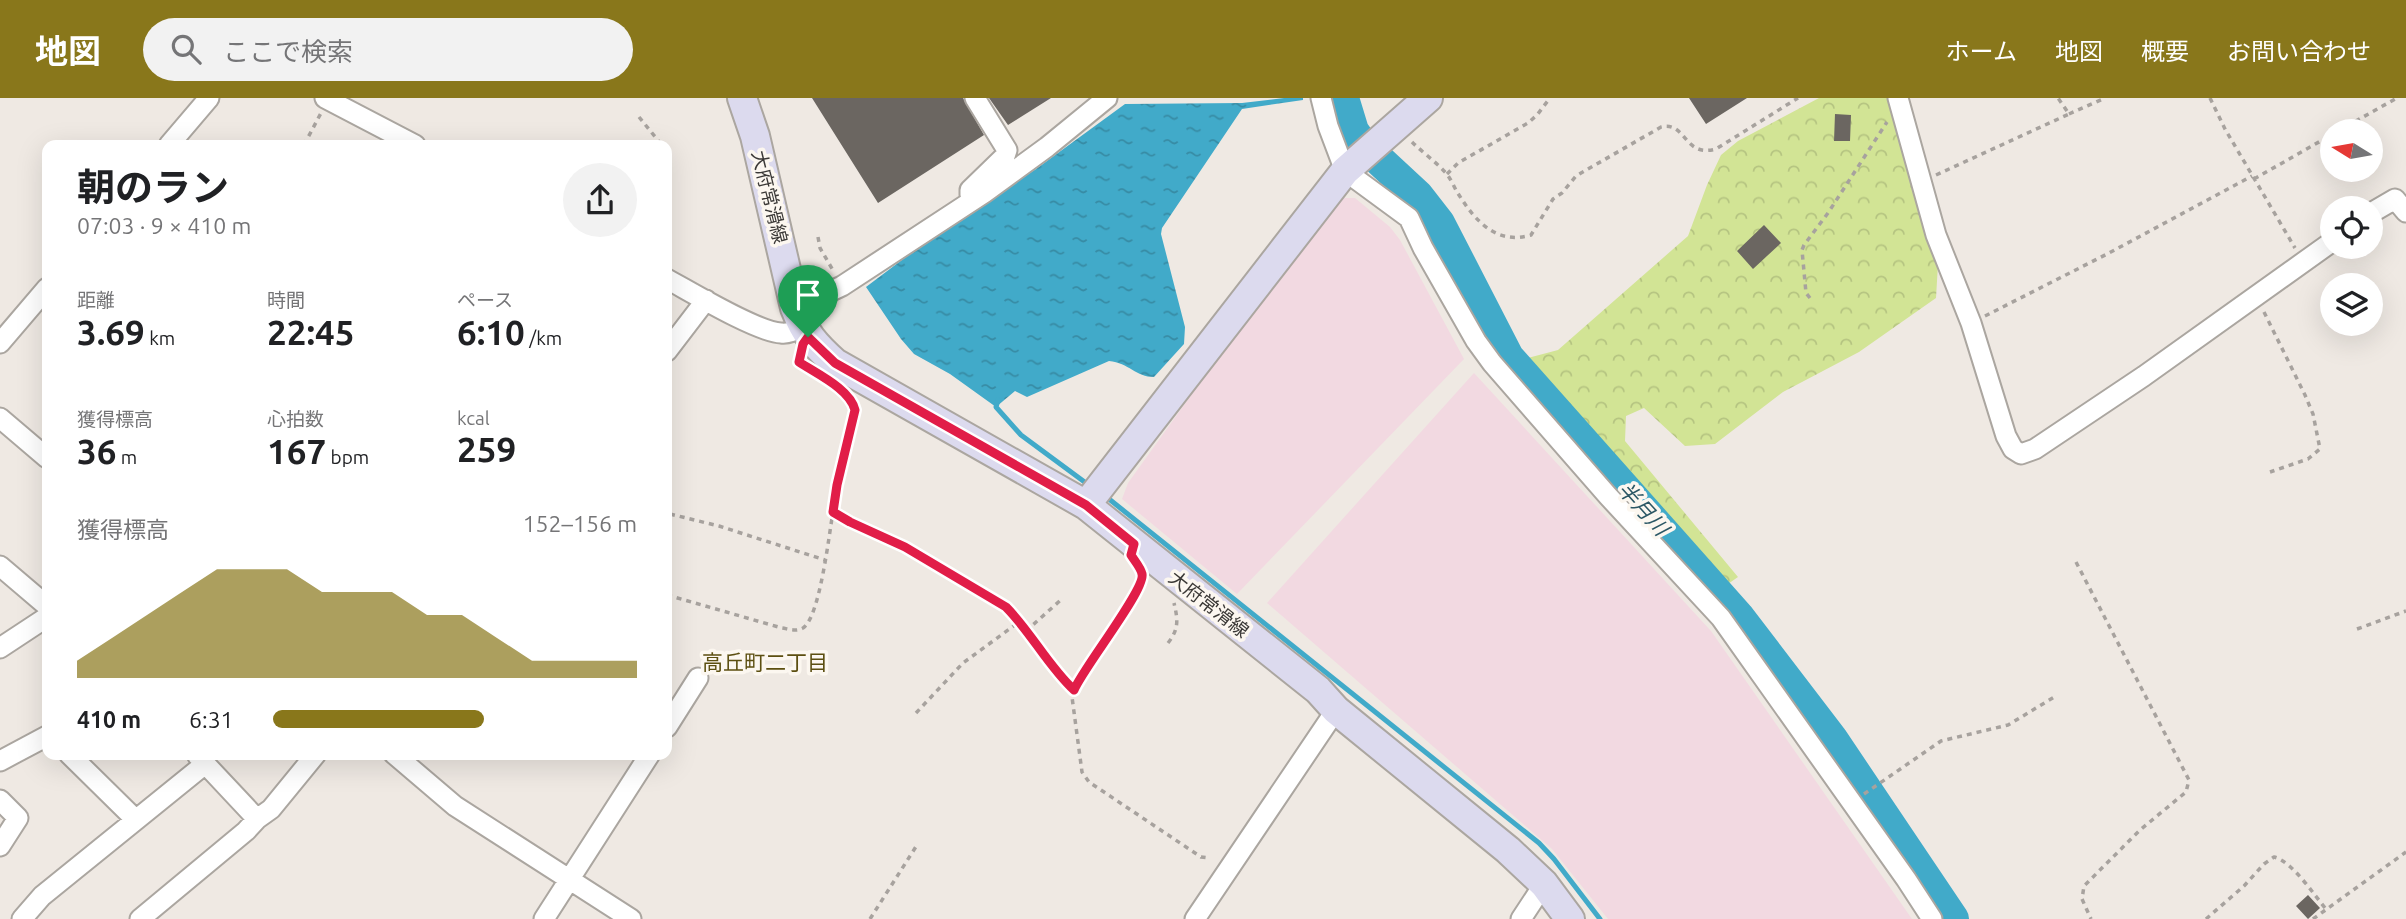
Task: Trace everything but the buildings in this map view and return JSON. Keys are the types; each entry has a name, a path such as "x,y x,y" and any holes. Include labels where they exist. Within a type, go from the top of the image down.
{"main road":[{"name":"大府常滑線","path":"742,98 755,136 798,317 812,342 835,363 1086,505 1318,690 1336,710 1508,850 1544,884 1570,919"},
{"path":"1086,505 1351,166 1428,98"}],"street":[{"path":"173,140 209,98"},
{"path":"969,203 970,190 1007,150 975,98"},
{"path":"672,282 751,323 779,333 791,332 798,317 969,203 1047,147 1107,98"},
{"path":"1321,98 1328,126 1351,166 1409,218 1463,318 1492,363 1608,496 1721,618 1932,919"},
{"path":"327,99 405,140"},
{"path":"1899,103 1936,235 1971,323 2006,436 2013,449 2021,454 2035,449 2144,376 2320,250"},
{"path":"2383,206 2395,199 2406,212"},
{"path":"0,343 42,294"},
{"path":"672,344 706,300"},
{"path":"0,418 42,454"},
{"path":"0,566 42,602"},
{"path":"0,648 42,620"},
{"path":"672,719 698,678"},
{"path":"1195,919 1336,710"},
{"path":"0,761 42,739"},
{"path":"75,760 136,820"},
{"path":"22,919 42,896 136,820 200,760"},
{"path":"202,760 257,819"},
{"path":"141,919 271,809 311,760"},
{"path":"401,760 455,806 631,919"},
{"path":"544,919 646,760"},
{"path":"0,800 18,818 0,846"},
{"path":"1521,919 1544,884"}],"path":[{"path":"1447,174 1458,163 1528,123 1538,115 1550,98"},
{"path":"1386,134 1447,174 1464,203 1480,222 1508,239 1531,235 1553,200 1562,194 1576,176 1661,127 1669,125 1677,129 1695,149 1706,152 1716,149 1798,98"},
{"path":"2058,98 2069,114"},
{"path":"1921,183 2105,98"},
{"path":"2210,98 2303,262"},
{"path":"2360,119 2397,98"},
{"path":"306,140 327,99"},
{"path":"1810,298 1806,293 1802,250 1804,245 1828,214 1899,103"},
{"path":"639,117 658,140"},
{"path":"1971,323 2320,141"},
{"path":"818,237 820,248 842,286"},
{"path":"2255,296 2305,395 2313,414 2320,449 2308,459 2270,472"},
{"path":"672,596 782,628 802,629 807,624 815,607 837,485 855,410 853,402 846,394"},
{"path":"833,512 905,547 1006,607 1063,680 1074,690"},
{"path":"672,514 719,526 825,560"},
{"path":"2076,562 2189,780 2186,792 2140,830 2084,886 2082,899 2091,919"},
{"path":"1142,574 1142,581 1079,678 1072,696 1082,772 1089,782 1201,857 1209,858"},
{"path":"1168,643 1176,634 1177,626 1177,614 1169,582 1174,576"},
{"path":"1026,631 1063,598"},
{"path":"2357,629 2406,611"},
{"path":"916,713 963,663 1020,622"},
{"path":"1851,803 1941,741 2008,725 2056,696"},
{"path":"870,919 917,845"},
{"path":"2313,919 2406,852"},
{"path":"2206,919 2274,857 2281,858 2291,868 2326,909"}],"shaded area":[{"path":"1343,198 1355,198 1390,227 1400,240 1464,359 1237,594 1122,499 1128,483 1263,295"},
{"path":"1474,373 1711,631 1912,919 1608,919 1552,849 1267,603"}],"green space":[{"path":"1819,98 1890,98 1938,264 1936,298 1859,352 1783,392 1715,444 1685,446 1644,408 1626,416 1625,441 1738,577 1725,586 1516,361 1558,350 1688,236 1721,155 1738,141"}],"water":[{"path":"1284,98 1303,100 1242,109 1162,228 1161,234 1185,327 1184,344 1154,377 1142,375 1122,364 1109,361 1027,397 1015,391 996,407 950,374 914,354 866,287 927,241 1036,169 1125,104 1242,103"}],"waterway":[{"name":"半月川","path":"1343,98 1353,131 1363,145 1418,196 1439,223 1508,357 1738,616 1832,739 1953,919"},
{"path":"998,400 996,407 1021,435 1090,486"},
{"path":"1104,495 1539,843 1600,919"}],"district":[{"name":"高丘町二丁目","path":"765,663"}],"route":[{"path":"808,337 835,363 1086,505 1134,544 1131,555 1142,574 1142,581 1079,678 1074,690 1063,680 1006,607 905,547 833,512 855,410 853,402 846,394 799,362 800,352 808,337"}]}
